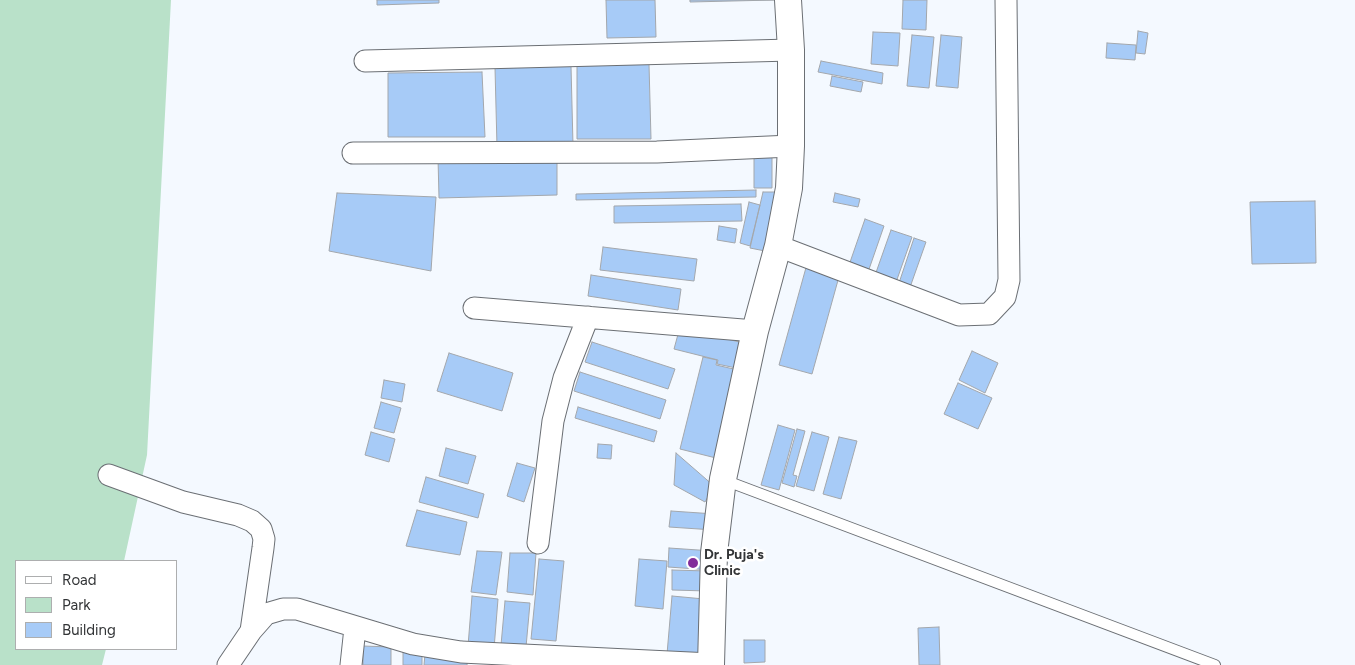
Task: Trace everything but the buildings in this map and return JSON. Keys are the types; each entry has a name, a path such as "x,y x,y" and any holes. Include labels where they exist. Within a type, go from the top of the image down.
{"street":[{"path":"228,665 251,631 266,614 284,609 298,609 355,628 413,644 461,652 712,664 714,553 723,480 756,331 778,246 789,188 791,146 788,0"},
{"path":"778,246 959,315 989,314 1005,297 1010,280 1006,0"},
{"path":"365,60 790,50"},
{"path":"353,154 657,152 791,146"},
{"path":"474,308 756,331"},
{"path":"538,543 553,421 564,378 588,318"},
{"path":"109,475 183,502 238,515 252,521 261,529 264,539 251,631"},
{"path":"351,665 355,628"}],"lane":[{"path":"723,480 1215,665"}],"green space":[{"path":"0,0 171,0 147,455 124,560 15,560 15,650 106,650 102,665 0,665"}],"place":[{"name":"Dr. Puja's Clinic","path":"693,563"}]}
